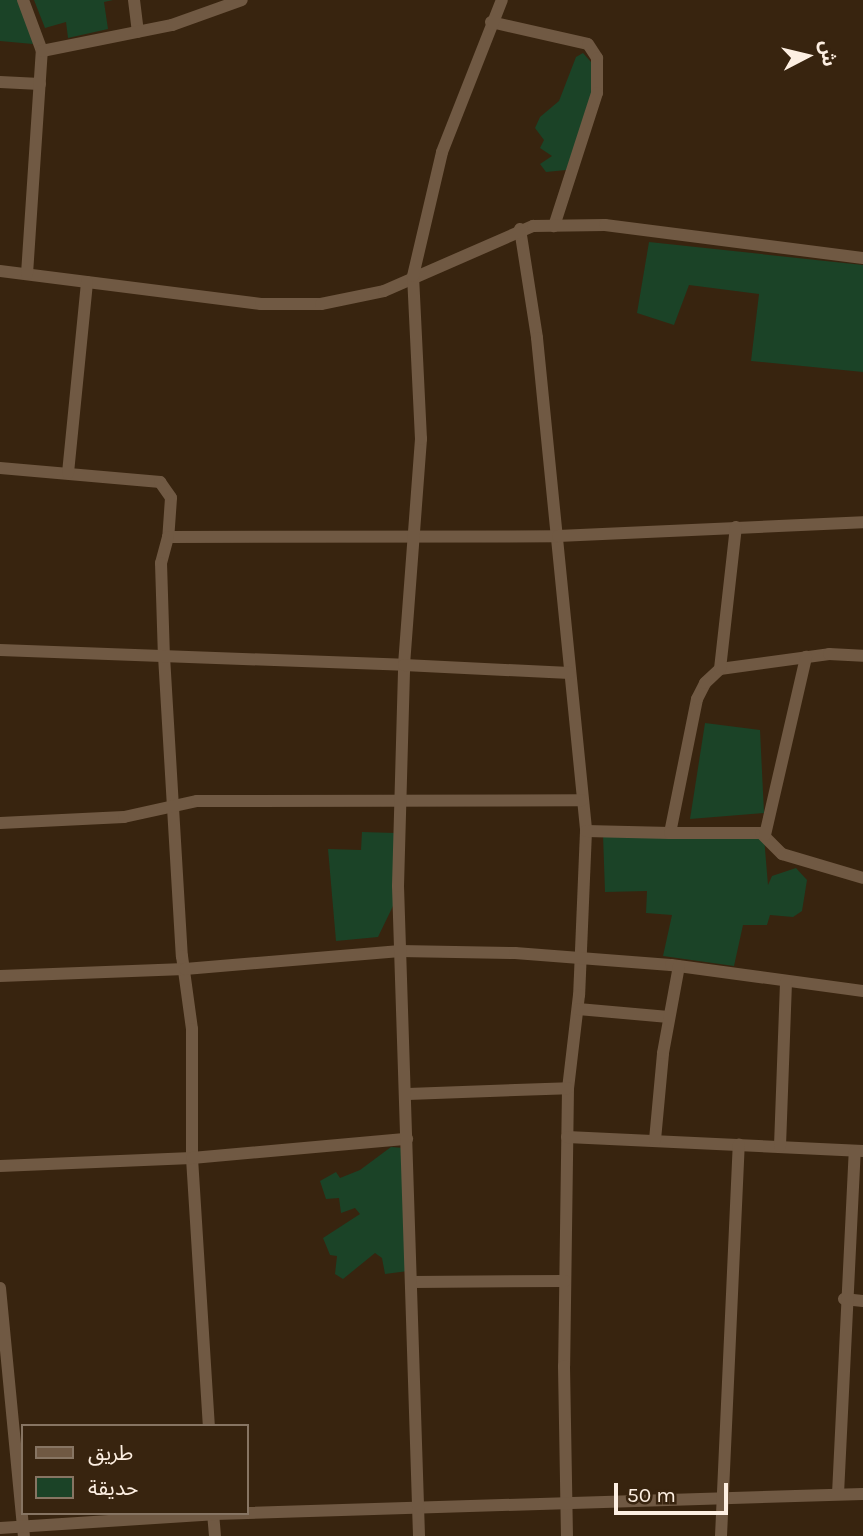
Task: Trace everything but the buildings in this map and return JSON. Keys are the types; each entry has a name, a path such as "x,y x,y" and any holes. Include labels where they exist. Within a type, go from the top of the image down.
{"street":[{"path":"23,0 42,51 27,274"},
{"path":"134,0 138,32"},
{"path":"42,51 138,32 223,10 242,0"},
{"path":"419,1536 407,1139 408,1094 400,951 398,799 404,665 421,439 414,276 432,185 491,22 502,0"},
{"path":"491,22 588,44 597,58 597,93 554,226"},
{"path":"0,82 40,84"},
{"path":"0,271 261,304 321,304 384,291 520,229 554,226 605,225 685,233 863,258"},
{"path":"520,229 558,536 586,831 582,957 568,1088 565,1281 567,1536"},
{"path":"68,473 87,282"},
{"path":"0,468 160,482 171,498 168,537 161,563 164,656 172,809 192,1029 192,1158 209,1424"},
{"path":"168,537 414,539 558,536 863,522"},
{"path":"720,669 736,527"},
{"path":"0,650 570,673"},
{"path":"670,833 697,699 705,683 720,669 806,657 863,656"},
{"path":"765,835 806,657"},
{"path":"0,823 124,817 172,809 197,800 582,800"},
{"path":"586,831 765,835 791,858 863,878"},
{"path":"0,976 185,969 400,951 582,957 679,966 863,991"},
{"path":"656,1140 669,1017 679,966"},
{"path":"780,1146 786,982"},
{"path":"578,1009 669,1017"},
{"path":"408,1094 568,1088"},
{"path":"567,1137 859,1151 844,1298 838,1494"},
{"path":"0,1166 192,1158 407,1139"},
{"path":"721,1536 740,1144"},
{"path":"412,1282 565,1281"},
{"path":"0,1288 21,1510"},
{"path":"844,1298 863,1301"},
{"path":"248,1513 863,1494"},
{"path":"0,1528 23,1531 203,1515"},
{"path":"214,1515 215,1536"}],"green space":[{"path":"0,0 25,0 33,44 0,41"},
{"path":"34,0 113,0 104,2 108,29 68,38 66,22 45,28"},
{"path":"583,53 599,71 566,170 546,172 540,164 552,156 540,148 544,140 535,128 540,117 559,101 576,57"},
{"path":"649,242 863,265 863,372 751,361 759,294 689,285 674,325 637,313"},
{"path":"705,723 760,730 764,813 690,819"},
{"path":"362,832 395,833 393,906 378,937 336,941 328,849 361,850"},
{"path":"603,835 764,837 768,885 772,876 796,868 807,880 802,911 793,917 770,915 767,925 743,925 734,966 663,956 672,915 646,913 647,891 605,892"},
{"path":"391,1147 404,1148 408,1271 385,1274 382,1258 375,1253 343,1279 335,1274 337,1256 330,1255 323,1238 360,1214 355,1208 341,1213 339,1198 326,1199 320,1181 336,1172 340,1178 360,1170"}]}
